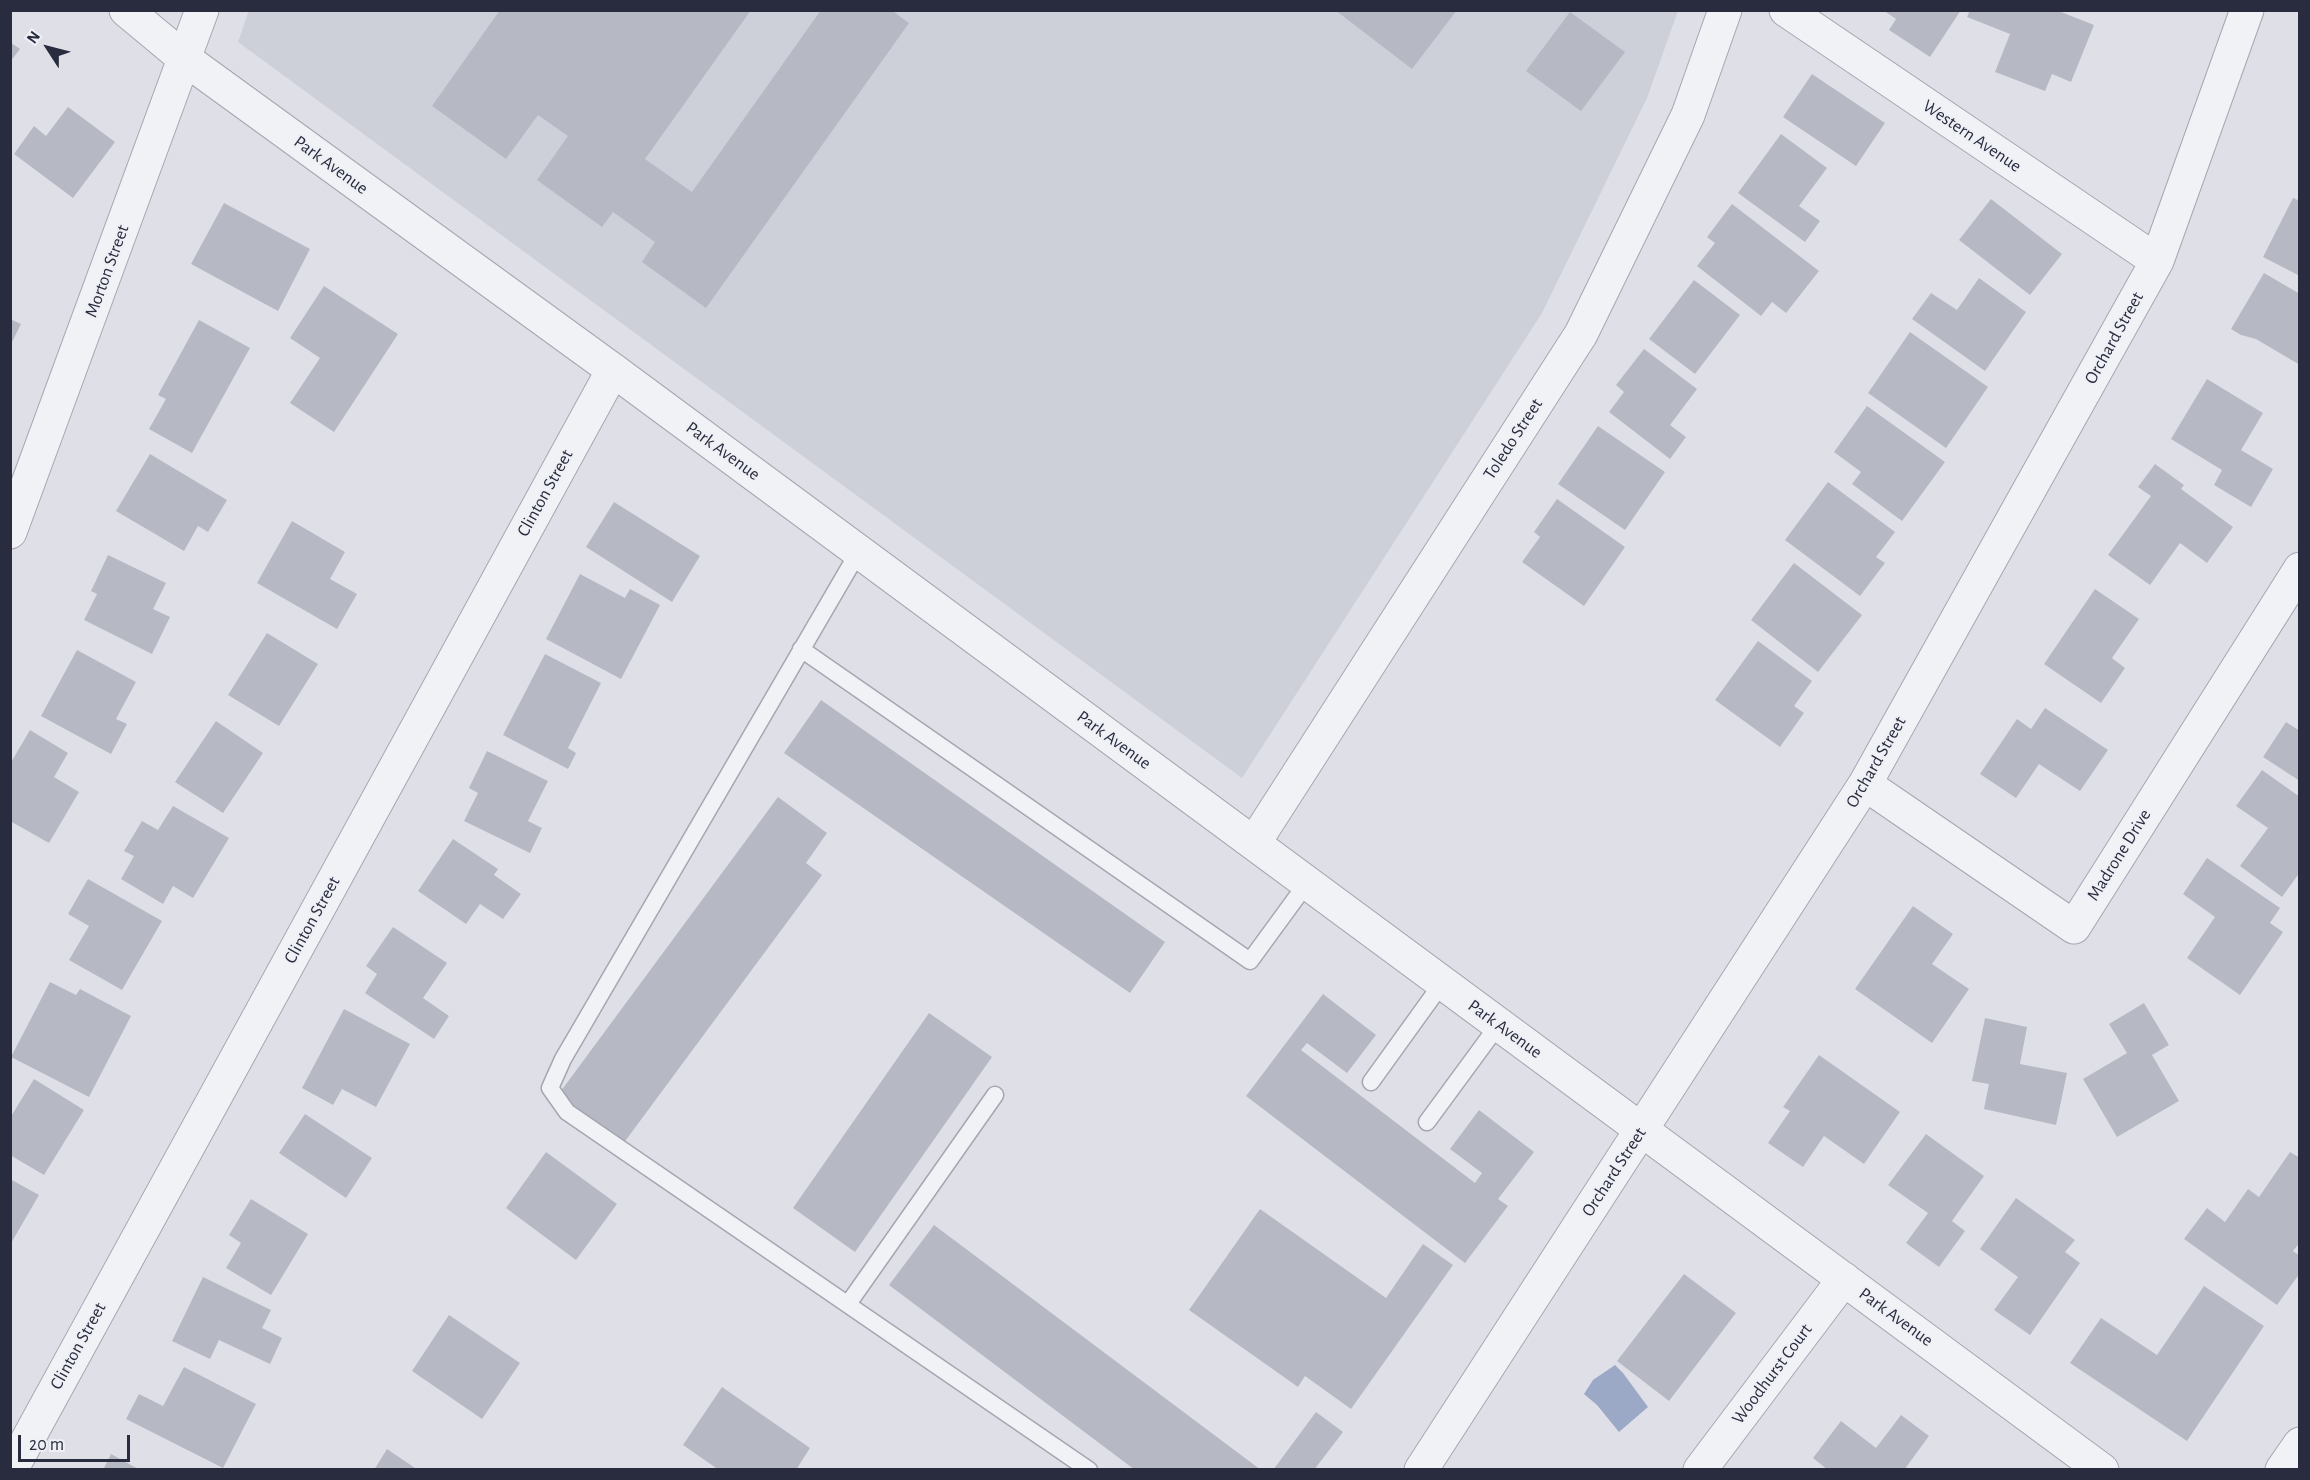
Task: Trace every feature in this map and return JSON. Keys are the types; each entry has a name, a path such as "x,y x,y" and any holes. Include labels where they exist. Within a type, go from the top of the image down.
{"street":[{"name":"Park Avenue","path":"126,10 185,59 859,551 2102,1470"},
{"name":"Morton Street","path":"10,532 202,10"},
{"name":"Toledo Street","path":"1254,843 1581,334 1688,115 1725,10"},
{"name":"Western Avenue","path":"1786,10 2157,261"},
{"name":"Orchard Street","path":"1421,1470 1865,784 2157,261 2247,10"},
{"name":"Clinton Street","path":"11,1470 613,370"},
{"name":"Madrone Drive","path":"1865,784 2074,927 2300,569"},
{"name":"Woodhurst Court","path":"1700,1470 1844,1278"},
{"path":"2282,1470 2300,1444"}],"lane":[{"path":"859,551 563,1059 550,1088 567,1112 1089,1470"},
{"path":"801,649 1250,961 1307,883"},
{"path":"1371,1082 1443,982"},
{"path":"1427,1122 1499,1024"},
{"path":"848,1304 995,1095"}],"shaded area":[{"path":"249,10 1678,11 1647,98 1542,313 1242,778 238,42"}],"water":[{"path":"1615,1365 1648,1407 1619,1432 1597,1405 1584,1394 1593,1380"}],"building":[{"path":"500,10 751,10 645,159 692,192 821,10 891,10 909,23 706,308 642,262 655,242 613,212 602,227 537,180 568,136 538,115 506,159 432,106"},
{"path":"1335,10 1457,10 1412,69"},
{"path":"1883,10 1961,10 1930,57 1889,30 1896,19"},
{"path":"1970,10 2056,10 2094,25 2071,82 2052,74 2045,91 1995,72 2010,34 1967,17"},
{"path":"1570,12 1625,52 1581,111 1526,71"},
{"path":"10,42 20,49 10,62"},
{"path":"1812,74 1885,123 1856,166 1783,117"},
{"path":"68,107 115,142 73,198 14,154 34,126 46,136"},
{"path":"1781,134 1827,168 1799,206 1820,221 1805,242 1738,193"},
{"path":"2293,198 2300,201 2300,276 2263,257"},
{"path":"1991,199 2062,254 2030,295 1959,240"},
{"path":"224,203 310,249 278,311 191,264"},
{"path":"1732,204 1819,271 1786,313 1772,302 1761,316 1697,266 1715,243 1707,237"},
{"path":"2264,273 2300,294 2300,365 2256,339 2241,335 2231,329"},
{"path":"1979,278 2026,312 1985,371 1912,319 1931,293 1957,310"},
{"path":"1694,280 1740,315 1695,374 1649,339"},
{"path":"324,286 398,334 334,432 290,403 320,358 290,338"},
{"path":"10,319 21,324 10,346"},
{"path":"199,320 250,348 192,453 149,429 166,399 158,395"},
{"path":"1910,332 1988,387 1946,448 1868,393"},
{"path":"1644,349 1697,389 1670,425 1686,437 1670,459 1609,412 1624,392 1616,385"},
{"path":"2207,379 2263,413 2241,450 2273,469 2251,507 2214,485 2222,470 2171,439"},
{"path":"1867,406 1945,462 1902,521 1852,484 1861,472 1834,452"},
{"path":"1598,426 1665,472 1625,530 1558,484"},
{"path":"150,454 227,500 208,532 198,526 184,551 116,511"},
{"path":"2155,464 2184,485 2181,489 2233,527 2207,563 2180,543 2150,585 2108,555 2151,496 2138,487"},
{"path":"1828,482 1895,532 1876,557 1885,563 1860,596 1785,540"},
{"path":"1557,499 1625,547 1584,606 1522,562 1540,537 1534,532"},
{"path":"614,502 700,556 672,602 586,547"},
{"path":"292,521 345,552 330,579 357,594 337,629 257,583"},
{"path":"108,555 166,583 153,609 170,617 152,654 84,620 97,594 91,591"},
{"path":"1794,563 1862,615 1818,672 1751,620"},
{"path":"580,574 625,598 630,589 660,605 621,679 546,639"},
{"path":"2095,589 2139,619 2112,658 2125,668 2101,703 2044,664"},
{"path":"267,633 318,664 279,726 228,695"},
{"path":"1758,641 1812,681 1794,706 1804,713 1780,747 1715,700"},
{"path":"77,650 136,682 116,719 127,724 111,754 41,716"},
{"path":"545,654 601,683 568,748 576,753 568,769 503,735"},
{"path":"821,700 1165,942 1130,993 784,753"},
{"path":"2045,708 2108,750 2080,791 2039,764 2016,798 1980,774 2017,719 2031,729"},
{"path":"216,721 263,753 223,813 175,782"},
{"path":"2286,722 2300,731 2300,781 2263,757"},
{"path":"30,730 68,753 54,777 79,792 49,843 10,821 10,764"},
{"path":"487,751 548,781 528,821 542,828 530,853 464,821 478,793 469,788"},
{"path":"2262,770 2300,797 2300,872 2282,897 2240,866 2268,828 2236,806"},
{"path":"778,797 827,833 806,863 822,875 623,1144 558,1095"},
{"path":"173,806 229,838 193,898 173,886 163,904 121,879 134,856 124,851 142,821 158,830"},
{"path":"453,839 498,869 494,875 521,894 503,919 480,904 466,924 418,891"},
{"path":"2207,858 2280,908 2270,923 2283,932 2240,995 2187,958 2215,917 2183,894"},
{"path":"88,879 162,921 122,990 69,960 89,926 68,914"},
{"path":"1913,906 1953,934 1932,964 1969,989 1932,1043 1855,989"},
{"path":"393,927 447,963 423,998 449,1016 434,1039 365,993 377,974 366,966"},
{"path":"50,982 76,995 80,989 131,1016 89,1097 11,1057"},
{"path":"1323,994 1376,1035 1347,1073 1307,1043 1301,1050 1475,1183 1482,1173 1450,1149 1479,1110 1534,1152 1498,1199 1508,1206 1465,1263 1246,1096"},
{"path":"2144,1003 2169,1045 2152,1055 2179,1101 2117,1137 2083,1079 2127,1053 2109,1024"},
{"path":"344,1009 410,1044 376,1107 342,1089 333,1105 302,1088"},
{"path":"929,1013 992,1057 855,1252 793,1208"},
{"path":"1985,1018 2027,1027 2020,1064 2067,1073 2056,1125 1984,1109 1989,1084 1972,1081"},
{"path":"1819,1055 1900,1112 1864,1164 1824,1136 1803,1167 1768,1143 1790,1111 1783,1107"},
{"path":"34,1079 84,1110 44,1175 10,1155 10,1118"},
{"path":"305,1114 372,1158 346,1198 279,1153"},
{"path":"1926,1134 1984,1176 1952,1221 1965,1231 1939,1267 1906,1243 1928,1213 1888,1185"},
{"path":"546,1152 617,1204 576,1260 506,1208"},
{"path":"2290,1152 2300,1158 2300,1242 2293,1251 2300,1256 2300,1273 2277,1305 2184,1239 2207,1208 2225,1222 2248,1189 2259,1197"},
{"path":"10,1179 39,1195 10,1245"},
{"path":"2016,1198 2075,1240 2065,1252 2080,1263 2030,1335 1994,1310 2018,1277 1980,1249"},
{"path":"251,1199 308,1234 271,1295 226,1268 241,1243 229,1235"},
{"path":"1260,1209 1386,1298 1423,1244 1453,1265 1351,1409 1305,1376 1298,1387 1189,1310"},
{"path":"934,1225 1261,1470 1135,1470 889,1285"},
{"path":"1684,1274 1736,1313 1669,1401 1617,1361"},
{"path":"203,1277 271,1310 262,1328 282,1338 270,1364 219,1340 210,1359 172,1341"},
{"path":"2204,1286 2264,1326 2187,1441 2070,1363 2101,1318 2157,1355"},
{"path":"449,1315 520,1363 482,1419 412,1371"},
{"path":"184,1367 256,1404 223,1468 126,1419 139,1394 163,1406"},
{"path":"722,1387 810,1448 796,1470 719,1470 683,1445"},
{"path":"1316,1412 1343,1432 1314,1470 1273,1470"},
{"path":"1901,1415 1929,1436 1904,1470 1828,1470 1813,1458 1841,1421 1876,1448"},
{"path":"387,1449 418,1470 374,1470"},
{"path":"111,1454 140,1470 103,1470"}]}
